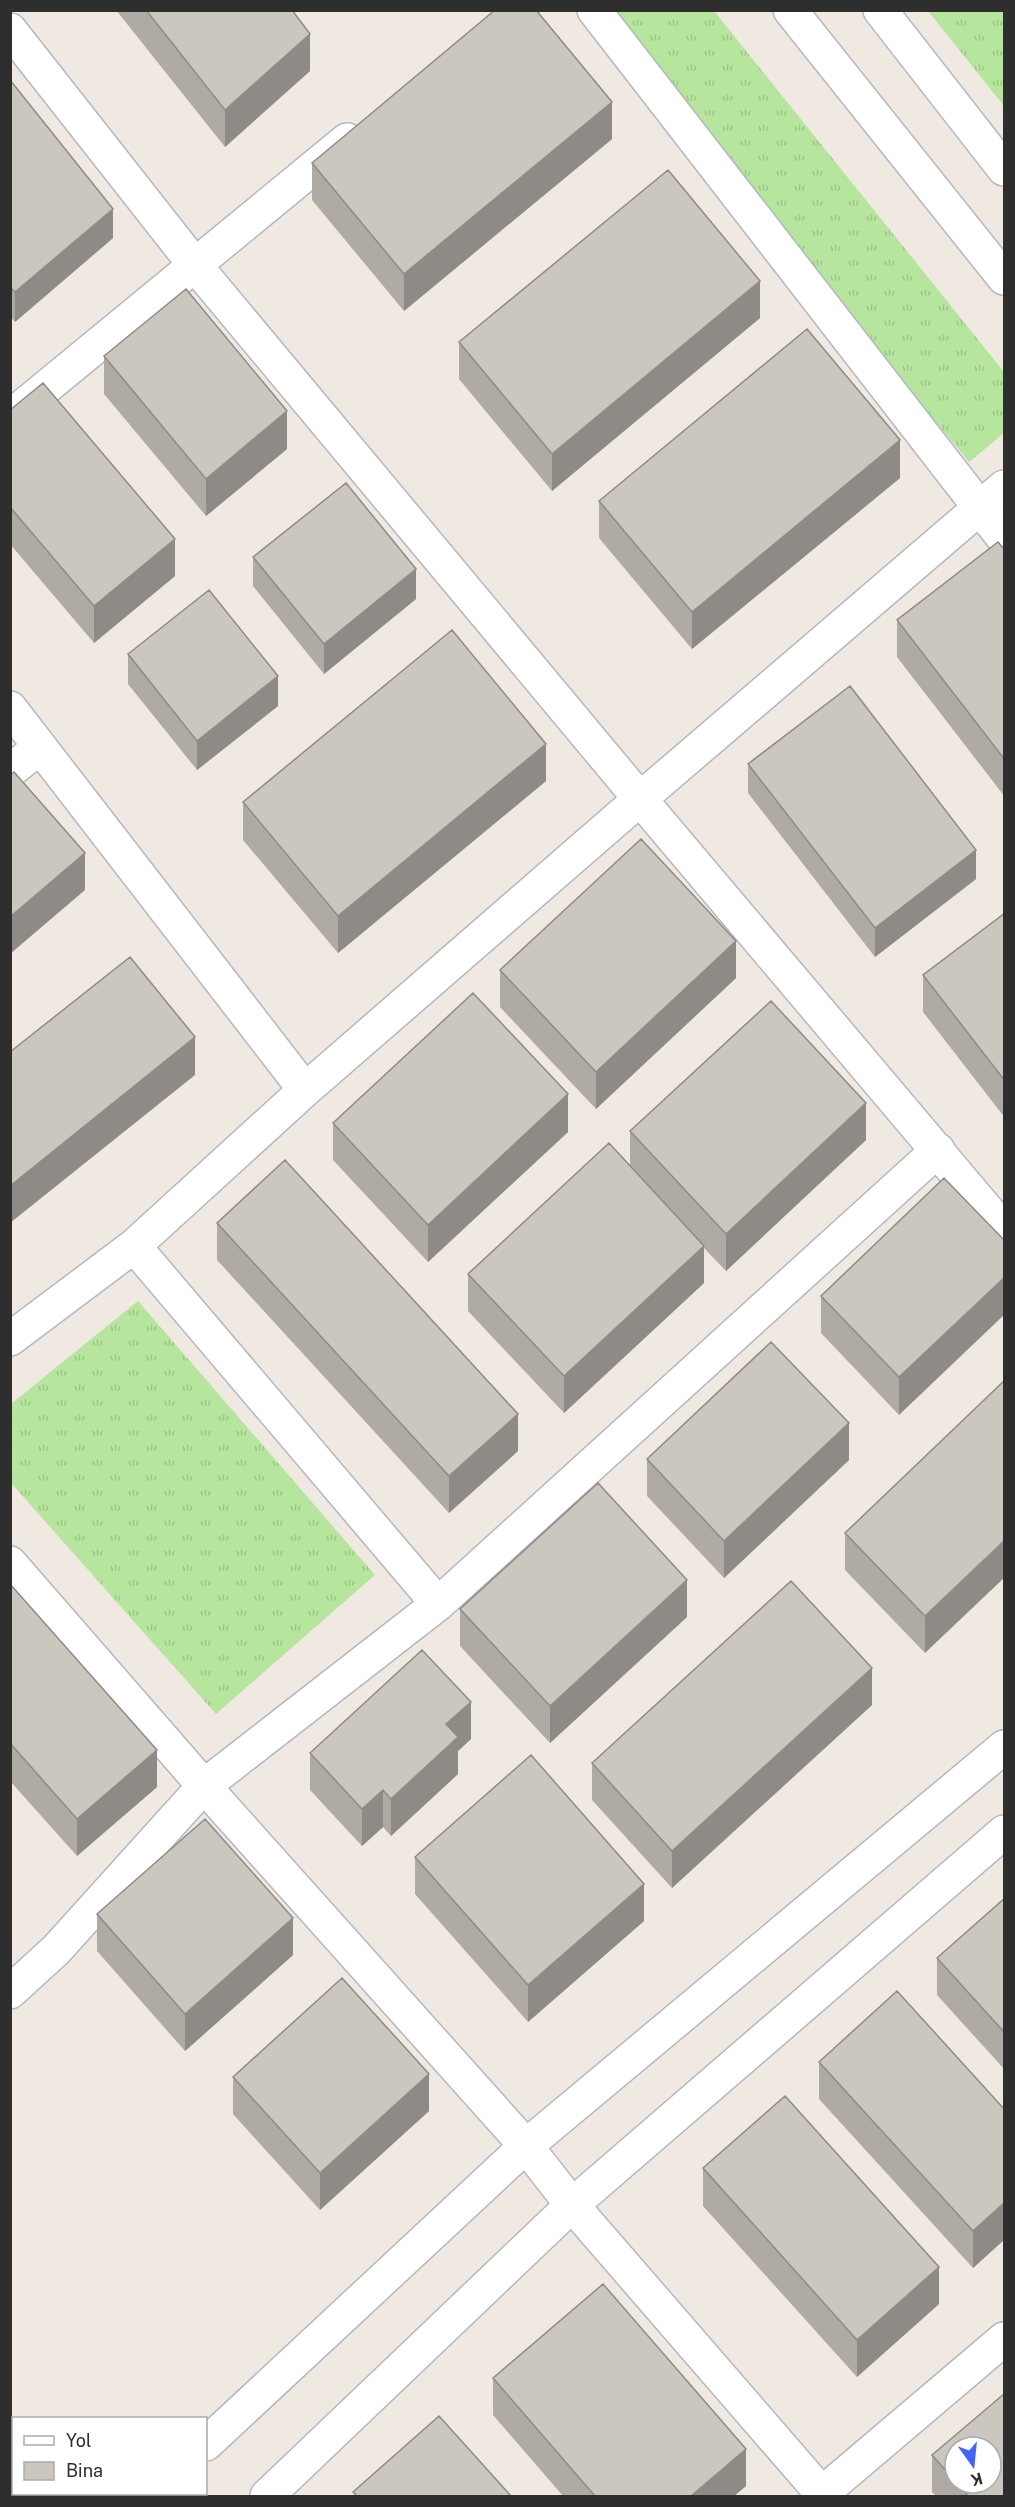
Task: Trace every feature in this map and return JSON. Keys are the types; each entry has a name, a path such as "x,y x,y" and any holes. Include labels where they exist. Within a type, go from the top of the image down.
{"street":[{"path":"594,10 1005,539"},
{"path":"790,10 1005,278"},
{"path":"880,10 1005,169"},
{"path":"10,30 194,264 640,799 1005,1230"},
{"path":"10,417 369,122"},
{"path":"10,1339 134,1246 306,1090 640,799 1005,488"},
{"path":"10,708 306,1090"},
{"path":"10,771 40,747"},
{"path":"10,1992 56,1950 204,1786 438,1604 938,1150"},
{"path":"134,1246 438,1604"},
{"path":"10,1563 204,1786 526,2146 572,2205 822,2496 1005,2339"},
{"path":"207,2443 526,2146 1005,1747"},
{"path":"267,2496 572,2205 1005,1832"}],"green space":[{"path":"597,11 714,11 1004,372 1004,433 969,462"},
{"path":"928,11 1004,11 1004,106"},
{"path":"138,1301 375,1575 216,1714 11,1483 11,1404"}],"building":[{"path":"146,10 292,10 310,34 225,110"},
{"path":"495,10 536,10 612,102 404,274 312,163"},
{"path":"10,80 113,209 15,292 10,287"},
{"path":"668,170 760,281 552,454 459,342"},
{"path":"186,289 287,411 206,479 104,356"},
{"path":"807,329 900,440 692,612 599,501"},
{"path":"43,383 175,539 94,606 10,507 10,410"},
{"path":"346,483 416,569 324,644 253,557"},
{"path":"998,542 1005,550 1005,760 897,620"},
{"path":"209,590 278,676 197,741 128,654"},
{"path":"452,630 546,744 338,916 243,802"},
{"path":"850,686 976,850 875,928 748,764"},
{"path":"14,772 85,853 10,917 10,775"},
{"path":"641,839 736,941 596,1072 500,970"},
{"path":"1005,913 1005,1081 923,975"},
{"path":"130,957 195,1037 10,1186 10,1052"},
{"path":"473,993 568,1094 428,1225 333,1123"},
{"path":"771,1001 866,1103 726,1234 630,1131"},
{"path":"609,1143 704,1246 564,1376 468,1274"},
{"path":"285,1160 518,1414 449,1476 217,1223"},
{"path":"944,1178 1005,1241 1005,1277 899,1377 821,1296"},
{"path":"771,1342 849,1423 724,1541 647,1459"},
{"path":"1005,1380 1005,1540 925,1616 845,1533"},
{"path":"598,1483 687,1580 550,1706 460,1609"},
{"path":"791,1581 872,1668 672,1851 592,1763"},
{"path":"10,1584 157,1750 77,1819 10,1743"},
{"path":"422,1650 471,1702 446,1724 458,1737 391,1799 383,1790 362,1809 310,1753"},
{"path":"531,1755 644,1884 528,1985 415,1857"},
{"path":"205,1819 293,1918 185,2014 97,1914"},
{"path":"1005,1898 1005,2033 937,1958"},
{"path":"342,1978 429,2074 320,2173 233,2077"},
{"path":"897,1991 1005,2110 1005,2202 973,2231 819,2062"},
{"path":"785,2096 939,2267 857,2340 703,2168"},
{"path":"603,2284 746,2449 691,2496 595,2496 493,2378"},
{"path":"1005,2393 1005,2496 967,2495 1003,2495 1003,2435 956,2435"},
{"path":"439,2416 511,2496 357,2496 353,2492"},
{"path":"943,2446 943,2467 932,2455"}]}
